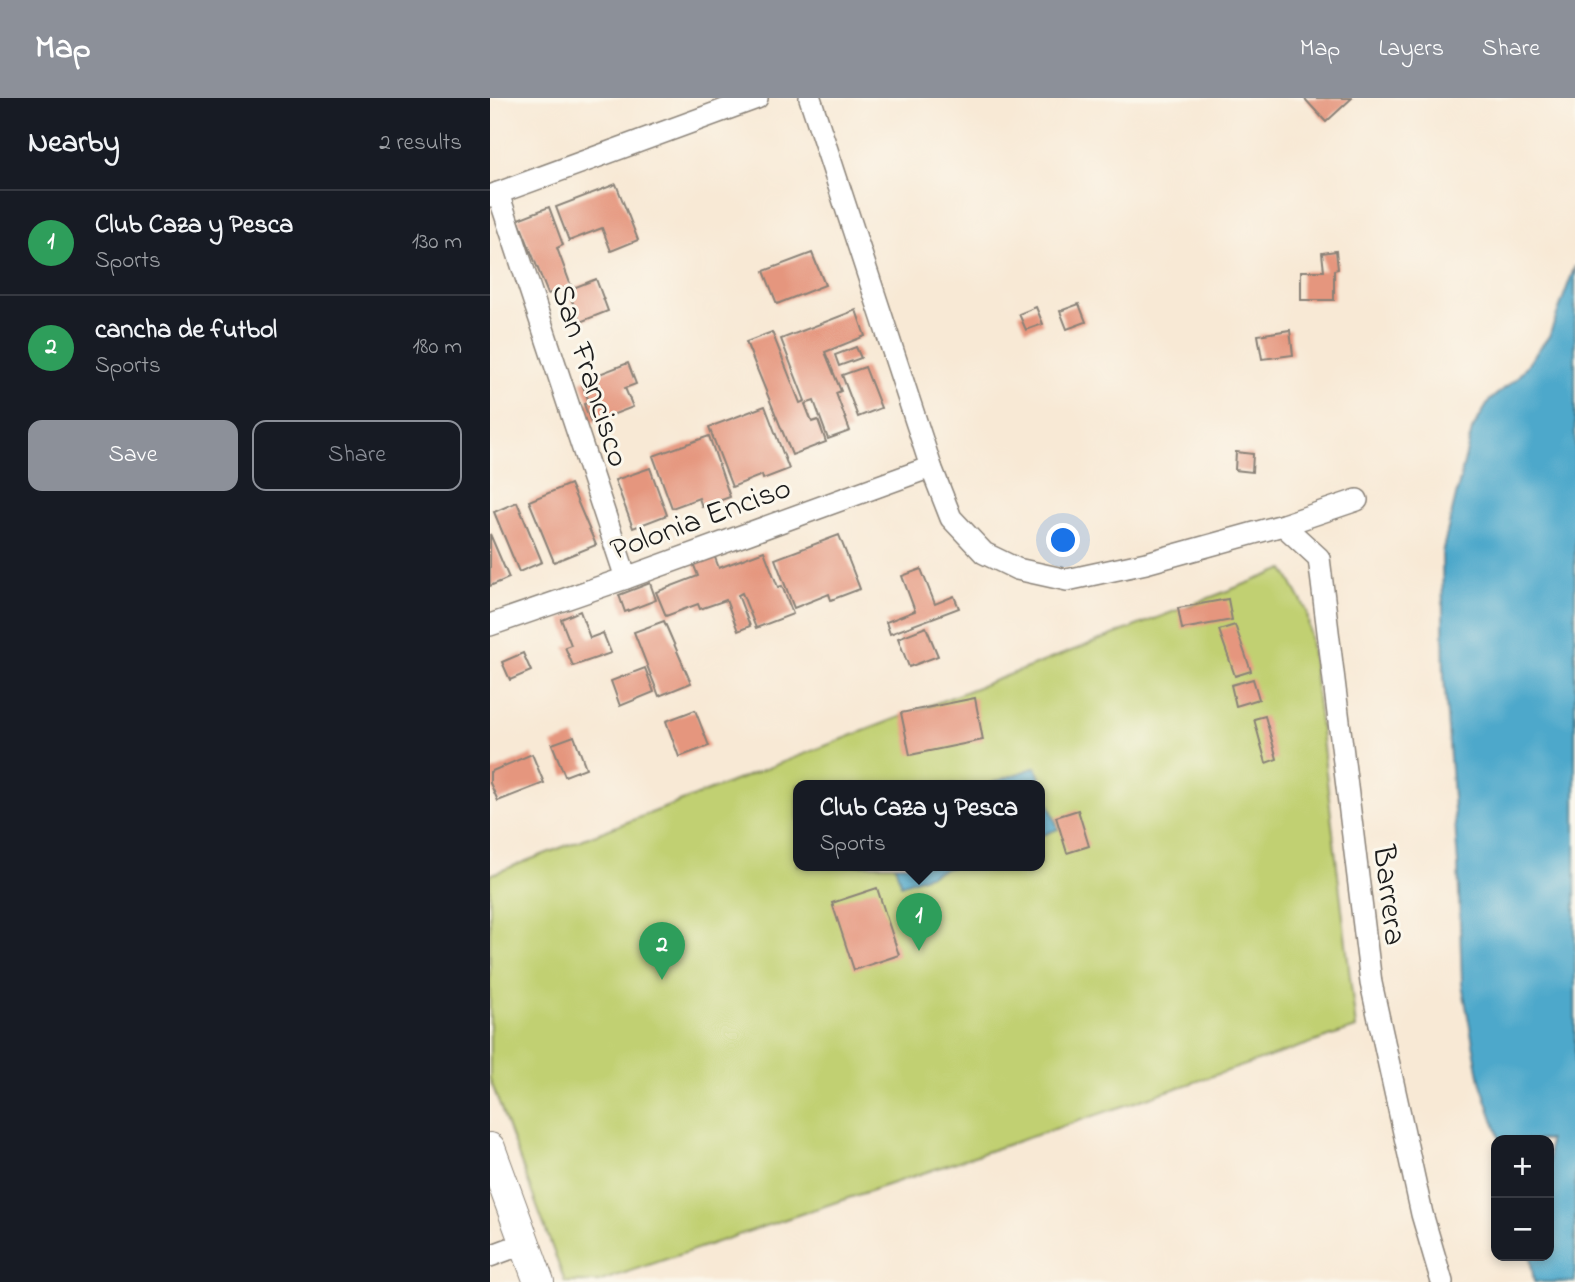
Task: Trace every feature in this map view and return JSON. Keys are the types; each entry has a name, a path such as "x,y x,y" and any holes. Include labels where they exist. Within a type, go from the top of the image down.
{"main road":[{"path":"490,1148 539,1282"}],"street":[{"path":"494,194 757,98"},
{"path":"810,98 931,467 951,518 984,553 1017,569 1067,580 1146,563 1283,525 1357,500"},
{"name":"San Francisco","path":"494,194 626,578"},
{"name":"Polonia Enciso","path":"490,625 931,467"},
{"name":"Barrera","path":"1283,525 1319,558 1371,983 1422,1214 1442,1282"},
{"path":"490,1256 525,1243"}],"green space":[{"path":"1284,569 1307,611 1356,1028 598,1282 565,1282 490,1079 490,875"}],"water":[{"path":"1575,266 1575,1282 1534,1282 1531,1261 1554,1261 1554,1135 1498,1135 1480,1081 1462,984 1458,864 1444,677 1442,553 1472,430 1490,400 1517,378 1549,336"},
{"path":"1036,767 1041,780 1000,780"},
{"path":"1045,792 1058,829 1045,834"},
{"path":"897,871 940,871 901,885"}],"building":[{"path":"1304,98 1352,98 1326,122"},
{"path":"616,184 638,240 611,251 602,228 569,241 556,207"},
{"path":"549,207 563,245 557,248 571,286 548,294 518,219"},
{"path":"1336,251 1338,269 1334,270 1334,300 1301,300 1301,271 1324,271 1322,253"},
{"path":"812,253 825,285 777,304 764,271"},
{"path":"596,279 608,311 580,322 568,290"},
{"path":"1079,304 1086,322 1067,329 1060,311"},
{"path":"1036,307 1043,324 1026,330 1019,314"},
{"path":"856,310 865,336 825,352 841,391 836,393 850,431 828,439 814,401 805,404 812,422 818,420 826,442 792,455 746,342 772,332 800,403 805,401 781,339"},
{"path":"1290,330 1293,355 1262,359 1258,335"},
{"path":"856,347 861,358 839,366 835,355"},
{"path":"628,363 636,384 625,388 633,407 591,423 584,404 589,402 581,381"},
{"path":"865,367 881,408 858,417 842,375"},
{"path":"765,406 789,469 763,479 762,475 732,487 709,427"},
{"path":"709,436 730,497 702,507 699,498 672,508 653,456"},
{"path":"1236,452 1253,454 1252,472 1235,470"},
{"path":"650,468 667,515 633,528 615,480"},
{"path":"570,484 596,545 554,562 529,501"},
{"path":"517,502 542,562 519,572 494,512"},
{"path":"490,534 509,578 490,586"},
{"path":"839,535 860,589 831,600 829,594 794,608 775,559"},
{"path":"764,551 778,587 782,586 793,614 756,628 742,593 738,595 750,626 738,631 726,600 700,609 698,604 666,616 656,592 698,576 693,563 714,555 719,568"},
{"path":"921,569 935,604 954,596 959,608 890,634 886,622 915,611 902,576"},
{"path":"650,583 656,600 625,612 619,595"},
{"path":"1228,599 1232,620 1182,629 1178,608"},
{"path":"580,611 590,638 603,633 611,653 573,666 565,647 571,645 561,619"},
{"path":"664,621 691,683 659,696 634,632"},
{"path":"1235,625 1251,671 1235,676 1219,630"},
{"path":"926,627 938,656 909,667 898,638"},
{"path":"523,653 531,671 510,680 502,662"},
{"path":"645,668 654,692 620,706 611,681"},
{"path":"1253,679 1259,699 1236,706 1231,685"},
{"path":"975,698 983,740 910,755 901,713"},
{"path":"695,710 709,746 679,757 666,721"},
{"path":"1265,716 1277,759 1266,763 1254,719"},
{"path":"574,736 586,768 565,776 552,744"},
{"path":"532,754 544,783 498,801 490,783 490,772"},
{"path":"1078,810 1089,846 1067,853 1056,817"},
{"path":"877,888 899,955 854,970 832,903"}],"place":[{"name":"Club Caza y Pesca","path":"919,951"},
{"name":"cancha de futbol","path":"662,980"}]}
